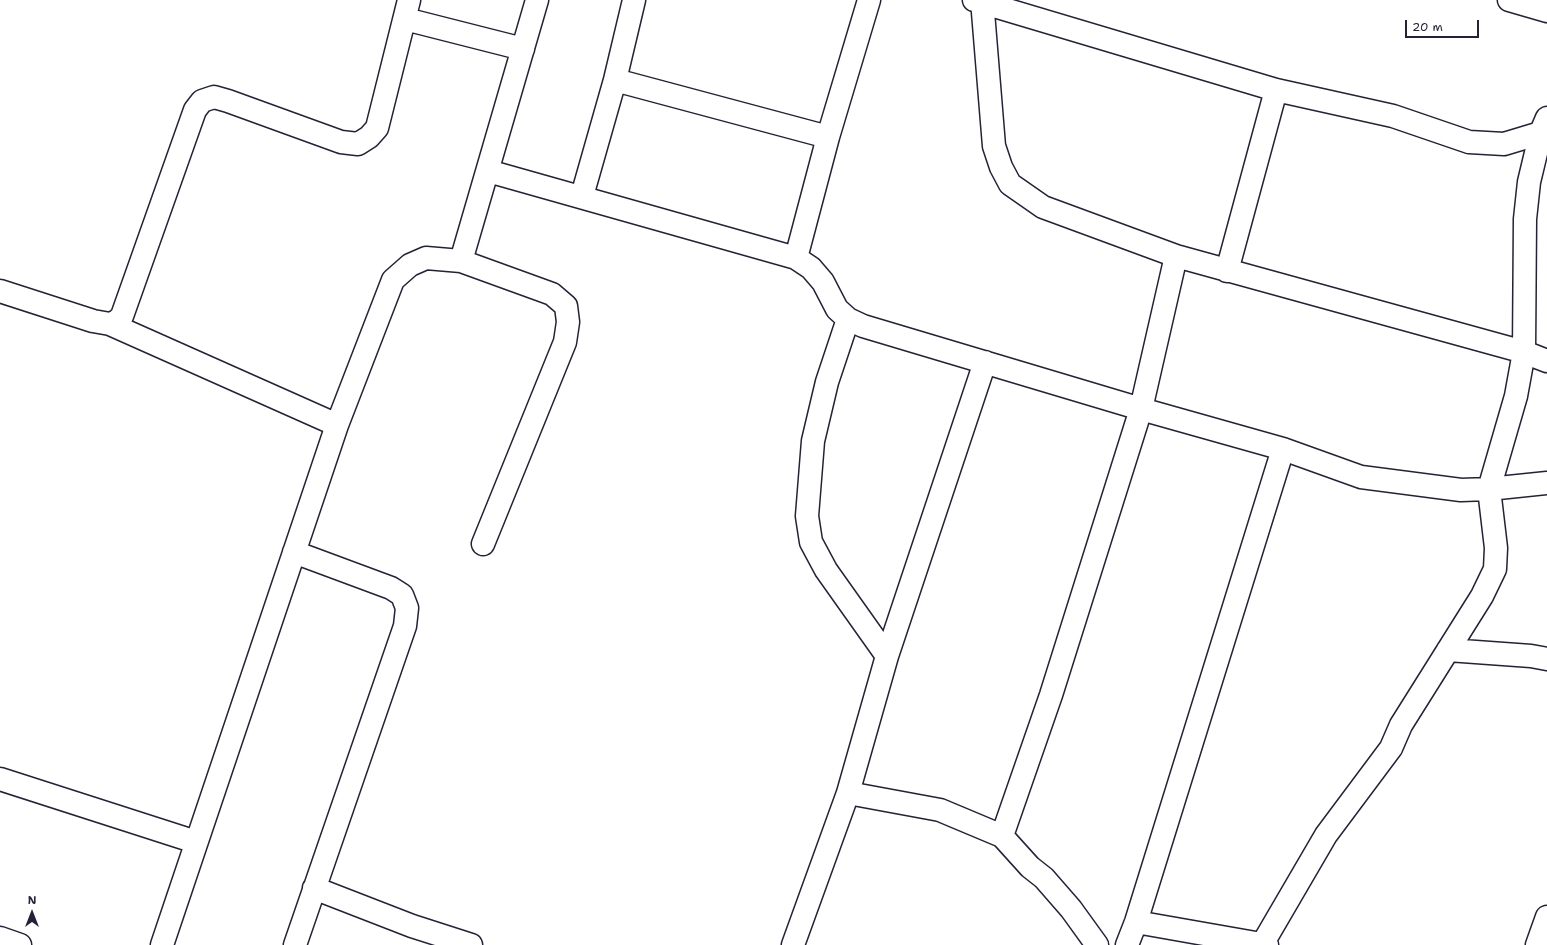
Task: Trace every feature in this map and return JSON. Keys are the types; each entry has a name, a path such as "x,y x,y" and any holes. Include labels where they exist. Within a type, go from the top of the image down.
{"street":[{"path":"461,261 537,0"},
{"path":"582,196 615,80 634,0"},
{"path":"796,258 828,137 869,0"},
{"path":"1509,0 1547,12"},
{"path":"1545,127 1504,144 1470,142 1393,116 1276,90 980,1 994,146 1001,167 1010,184 1043,207 1176,256 1524,352 1547,361"},
{"path":"110,324 117,322 122,316 195,110 202,100 214,97 341,142 358,144 369,137 377,128 407,9 523,49"},
{"path":"615,80 828,137"},
{"path":"1227,271 1276,90"},
{"path":"1136,922 1265,944 1326,836 1391,748 1401,725 1482,596 1495,570 1496,548 1488,489 1516,396 1524,352 1525,219 1530,182 1545,127"},
{"path":"488,171 582,196 796,258 812,268 823,282 837,309 848,319 862,326 1141,409 1283,449 1361,477 1461,490 1547,483"},
{"path":"1002,836 1050,695 1141,409 1176,256"},
{"path":"162,945 337,425 393,280 410,265 426,258 461,261 552,294 566,306 568,322 565,342 483,544"},
{"path":"0,291 110,324 337,425"},
{"path":"848,319 827,382 813,441 807,516 811,542 826,570 887,656"},
{"path":"792,945 848,793 887,656 985,362"},
{"path":"1127,945 1136,922 1283,449"},
{"path":"294,552 391,588 402,595 407,608 405,626 295,945"},
{"path":"1448,650 1532,656 1547,659"},
{"path":"0,779 196,842"},
{"path":"848,793 940,810 1002,836 1030,867 1044,878 1067,904 1097,945"},
{"path":"314,888 412,926 471,945"},
{"path":"1537,945 1547,917"},
{"path":"0,938 20,945"}]}
